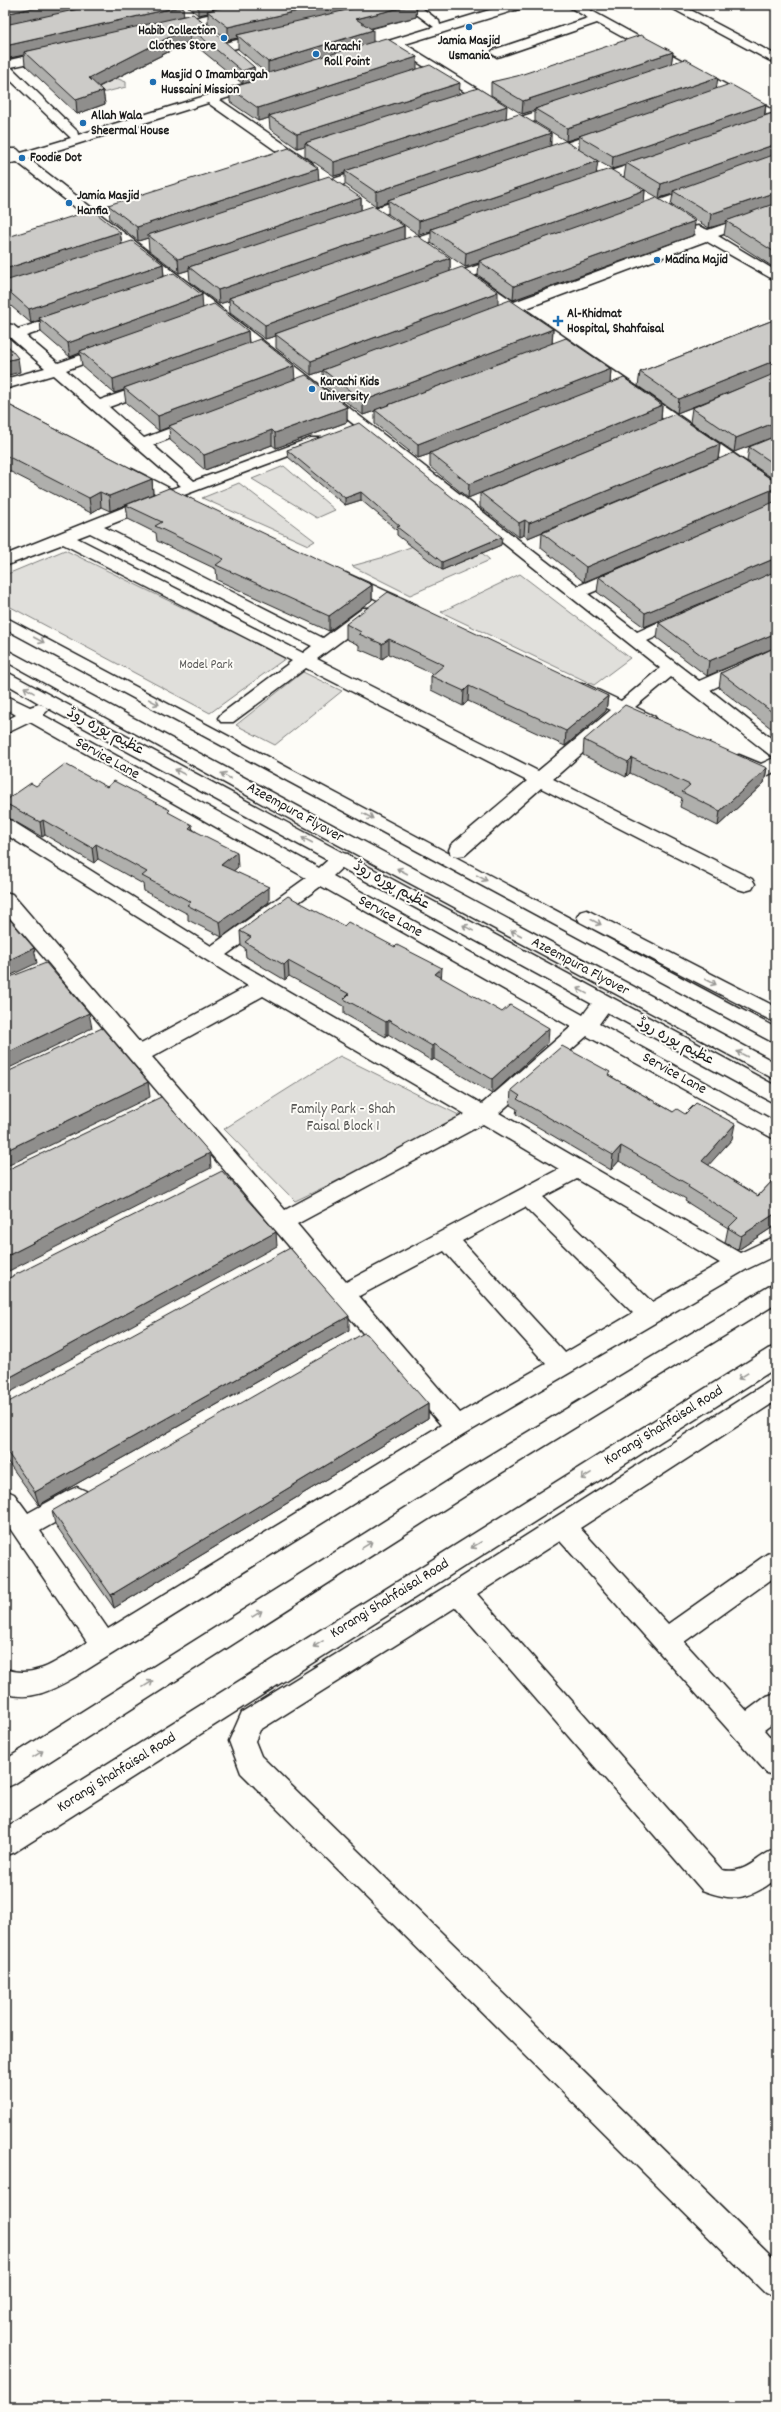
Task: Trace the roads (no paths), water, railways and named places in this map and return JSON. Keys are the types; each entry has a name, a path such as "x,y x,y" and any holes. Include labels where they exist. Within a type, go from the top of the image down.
{"street":[{"path":"156,30 268,5"},
{"path":"410,5 435,24"},
{"path":"390,41 435,24 498,5"},
{"path":"357,51 518,5"},
{"path":"572,5 776,118"},
{"path":"672,5 776,60"},
{"path":"187,13 224,47 235,55"},
{"path":"497,53 598,19"},
{"path":"224,47 278,34"},
{"path":"390,41 533,129"},
{"path":"626,48 641,43"},
{"path":"5,66 65,51"},
{"path":"5,66 72,134"},
{"path":"670,72 685,67"},
{"path":"423,75 438,70"},
{"path":"264,77 210,99 10,156 72,134 264,77"},
{"path":"715,97 730,92"},
{"path":"464,100 479,96"},
{"path":"210,99 345,192"},
{"path":"491,131 573,104"},
{"path":"761,124 776,118"},
{"path":"252,129 267,124"},
{"path":"528,160 624,127"},
{"path":"552,140 577,156"},
{"path":"276,160 306,150"},
{"path":"10,156 96,218 128,250 177,280 361,423 423,463 466,506 634,640 697,689 769,736 776,751"},
{"path":"573,188 662,158"},
{"path":"295,196 385,166"},
{"path":"597,168 623,184"},
{"path":"620,218 717,184"},
{"path":"338,225 433,193"},
{"path":"644,197 670,213"},
{"path":"363,204 387,221"},
{"path":"491,316 776,210"},
{"path":"81,222 111,213"},
{"path":"381,255 470,224"},
{"path":"688,224 772,271"},
{"path":"406,234 626,386 684,418 741,458 776,490"},
{"path":"128,250 150,243"},
{"path":"427,288 516,256"},
{"path":"202,317 232,306"},
{"path":"11,337 82,313"},
{"path":"11,337 28,346 56,369 193,488"},
{"path":"248,352 278,342"},
{"path":"552,351 567,345"},
{"path":"5,384 56,369 122,346"},
{"path":"611,391 640,380"},
{"path":"98,406 166,382"},
{"path":"142,444 214,417"},
{"path":"347,429 376,418"},
{"path":"662,427 684,418"},
{"path":"5,561 90,526 332,434"},
{"path":"719,467 741,458"},
{"path":"115,465 205,512"},
{"path":"466,506 481,500"},
{"path":"90,526 324,645"},
{"path":"62,537 305,659 538,781 745,884"},
{"path":"521,549 536,543"},
{"path":"576,594 640,566"},
{"path":"332,572 423,615"},
{"path":"227,718 388,598"},
{"path":"5,608 458,850 776,1016"},
{"path":"634,640 698,611"},
{"name":"Azeempura Flyover","path":"5,622 776,1037"},
{"path":"697,689 776,652"},
{"name":"Azeempura Flyover","path":"5,654 282,807 776,1072"},
{"path":"458,850 621,708 670,668"},
{"name":"عظیم پورہ روڈ","path":"5,676 50,702 341,858 604,1004 776,1096"},
{"path":"565,681 663,727"},
{"name":"Service Lane","path":"5,701 319,878 586,1025 776,1132"},
{"path":"5,728 31,716 50,702"},
{"path":"727,755 762,771 776,763"},
{"path":"5,825 211,956 484,1113 739,1263"},
{"path":"211,956 319,878 341,858"},
{"path":"5,900 52,967 114,1028 138,1055 457,1427"},
{"path":"138,1055 263,987"},
{"path":"282,1222 484,1113 586,1025 604,1004"},
{"path":"94,1038 114,1028"},
{"path":"152,1107 173,1096"},
{"path":"213,1179 234,1168"},
{"path":"343,1294 578,1169"},
{"path":"528,1196 650,1315"},
{"path":"447,1239 562,1366"},
{"path":"280,1257 301,1245"},
{"path":"5,1681 17,1686 38,1684 104,1645 457,1427 739,1263 776,1245"},
{"path":"5,1774 484,1471 776,1293"},
{"path":"353,1341 373,1329"},
{"name":"Korangi Shahfaisal Road","path":"5,1843 776,1356"},
{"path":"776,1389 459,1592 251,1721 242,1741 250,1764 776,2282"},
{"path":"24,1528 99,1485"},
{"path":"5,1501 104,1645"},
{"path":"562,1526 746,1728 776,1764"},
{"path":"666,1640 776,1562"},
{"path":"459,1592 712,1880 725,1886 741,1886 776,1862"},
{"path":"746,1728 776,1705"}],"place":[{"name":"Jamia Masjid Usmania","path":"469,27"},
{"name":"Habib Collection Clothes Store","path":"224,38"},
{"name":"Karachi Roll Point","path":"316,54"},
{"name":"Masjid O Imambargah Hussaini Mission","path":"153,82"},
{"name":"Allah Wala Sheermal House","path":"83,123"},
{"name":"Foodie Dot","path":"22,158"},
{"name":"Jamia Masjid Hanfia","path":"69,203"},
{"name":"Madina Majid","path":"657,260"},
{"name":"Al-Khidmat Hospital, Shahfaisal","path":"558,321"},
{"name":"Karachi Kids University","path":"312,389"}],"park label":[{"name":"Model Park","path":"206,665"},
{"name":"Family Park - Shah Faisal Block 1","path":"343,1118"}]}
